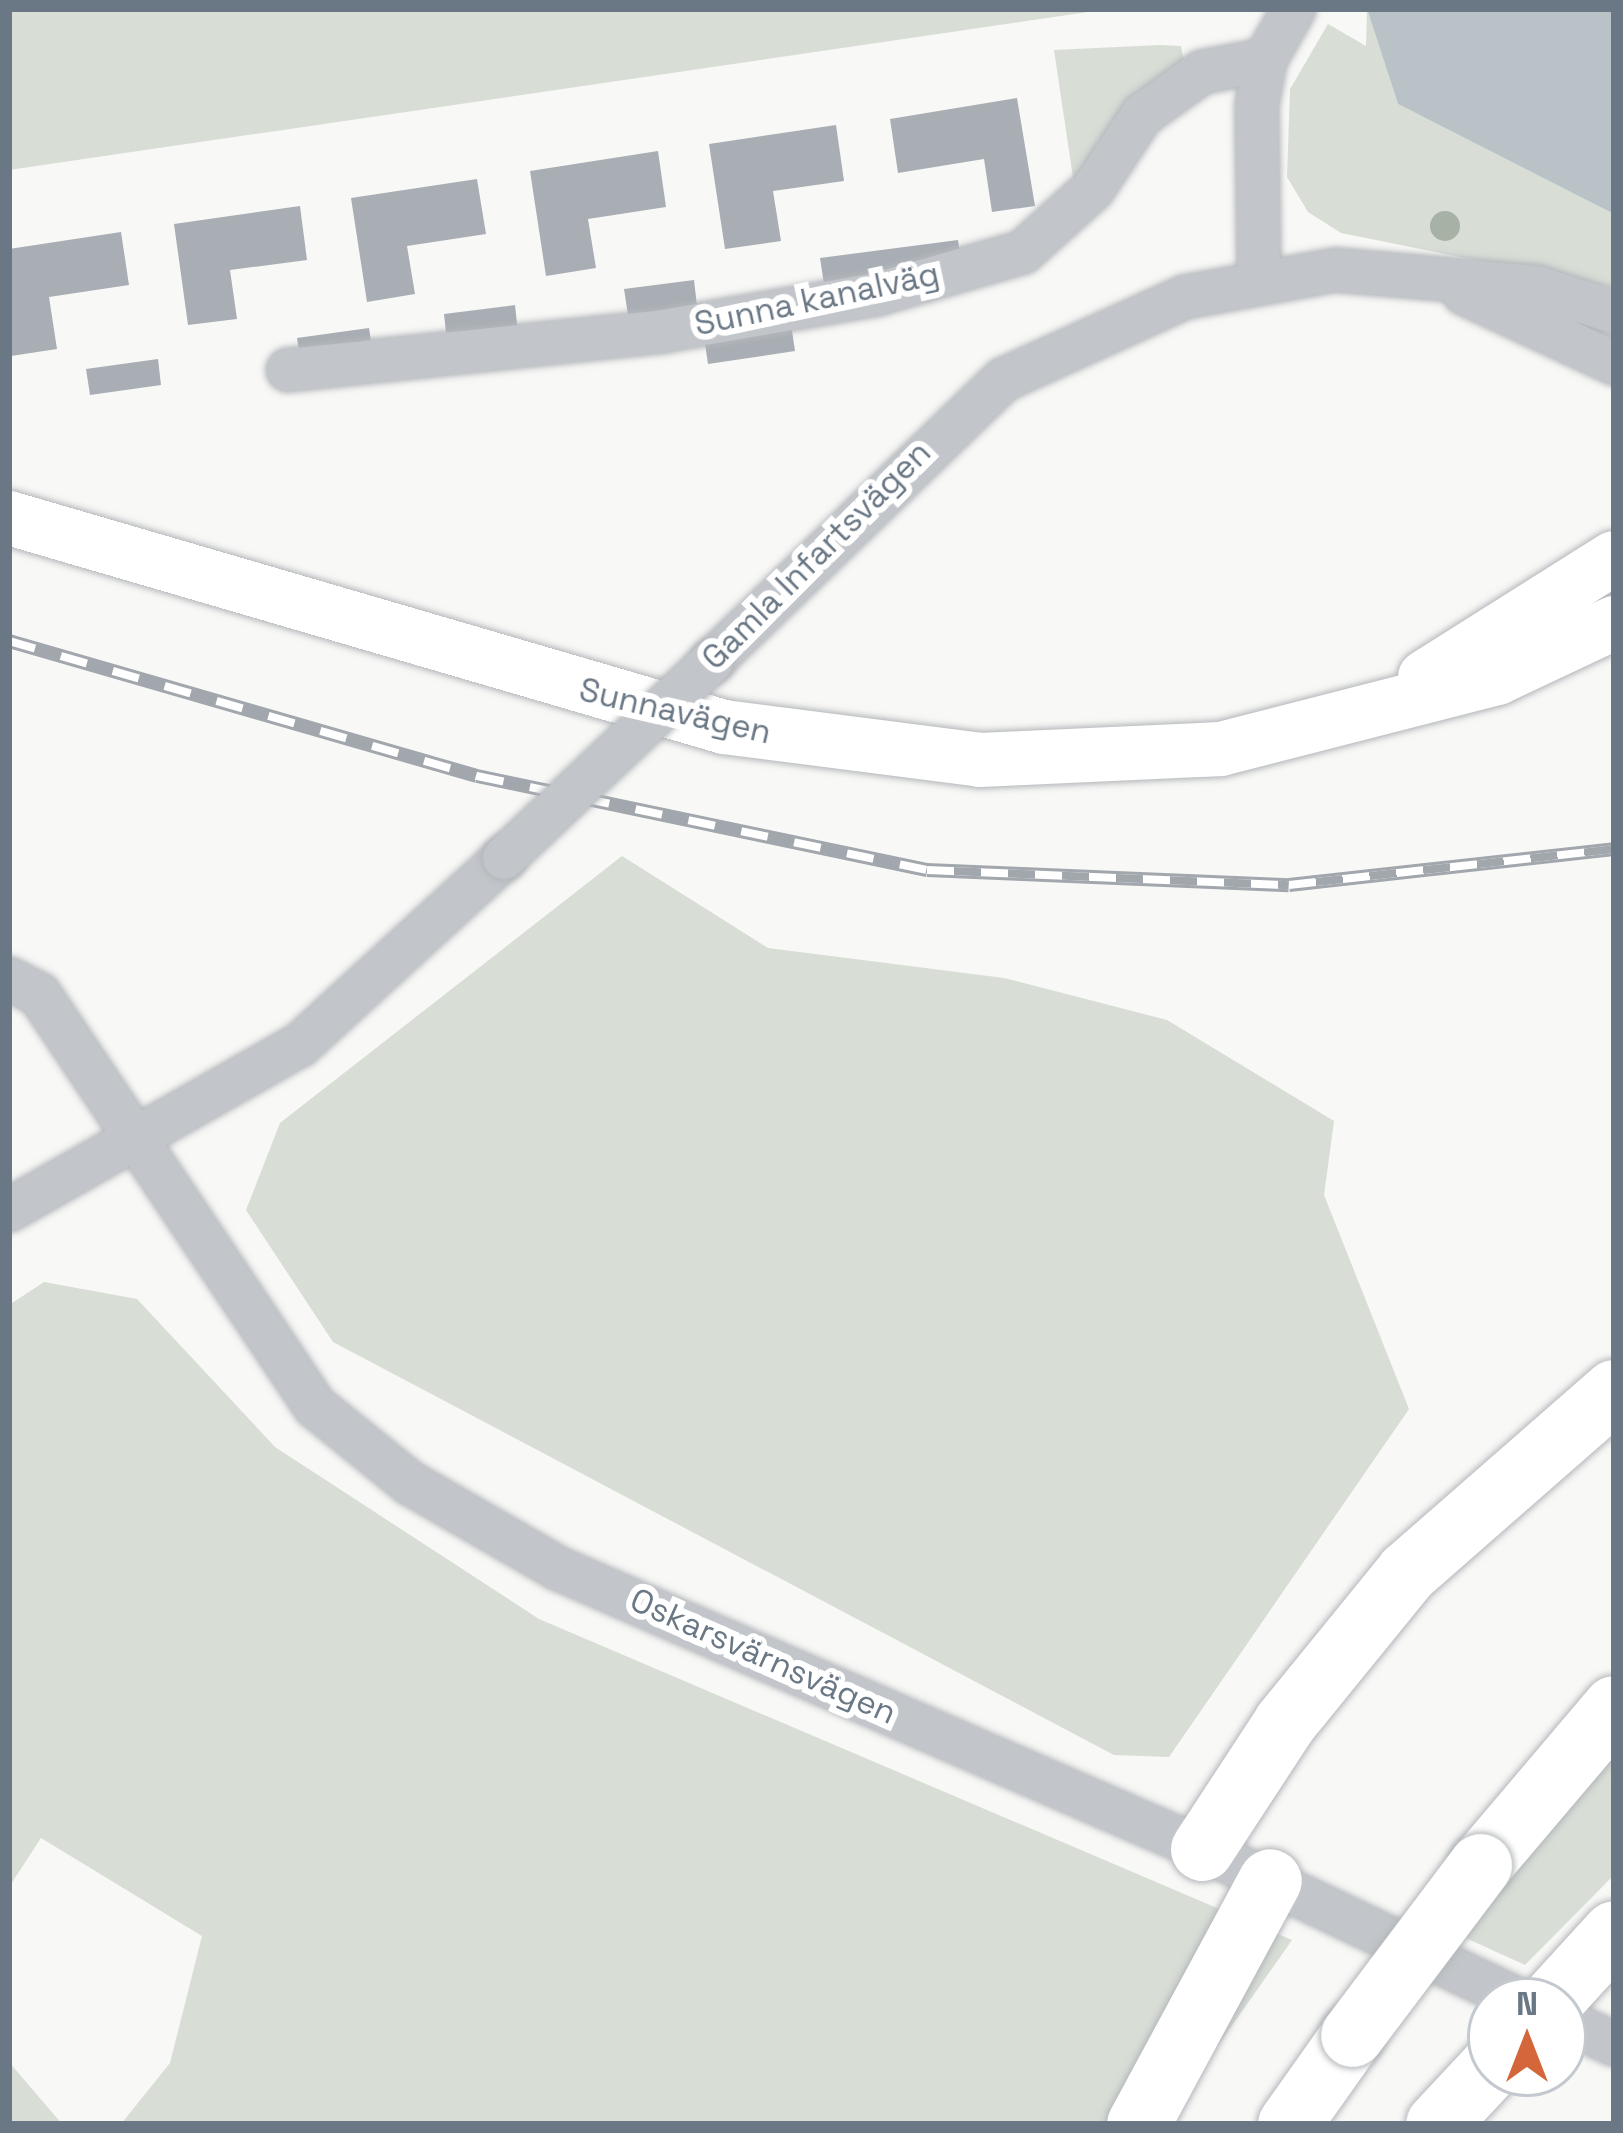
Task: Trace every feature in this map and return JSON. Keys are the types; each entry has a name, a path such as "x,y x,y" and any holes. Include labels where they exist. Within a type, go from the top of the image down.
{"highway":[{"path":"1202,1849 1286,1722 1407,1572 1614,1390"},
{"path":"1289,2124 1480,1865 1614,1707"},
{"path":"1138,2124 1270,1880"},
{"path":"1573,1977 1614,1932"},
{"path":"1442,2120 1467,2092"}],"main road":[{"name":"Sunnavägen","path":"9,518 559,685 850,746 980,760 1221,749 1497,678 1614,623"},
{"name":"Sunnavägen","path":"1361,715 1614,558"}],"street":[{"path":"1259,277 1265,60 1294,9"},
{"name":"Sunna kanalväg","path":"289,370 663,331 877,294 1023,252 1093,189 1142,115 1202,72 1265,60"},
{"name":"Gamla Infartsvägen","path":"1413,274 1614,363"},
{"name":"Gamla Infartsvägen","path":"9,1210 135,1148 300,1045 505,858 1003,380 1113,325 1259,277 1413,274 1537,286 1614,312"},
{"name":"Oskarsvärnsvägen","path":"9,979 39,994 135,1148 316,1407 410,1483 557,1568 1202,1849 1470,1977"}],"shaded area":[{"path":"9,9 1109,9 9,170"},
{"path":"1367,9 1398,104 1614,214 1614,288 1341,233 1308,212 1287,177 1290,89 1328,24 1366,46"},
{"path":"1367,9 1614,9 1614,214 1398,104"},
{"path":"1181,46 1184,62 1075,191 1054,50"},
{"path":"622,856 768,948 1004,978 1167,1020 1334,1121 1324,1195 1409,1409 1169,1757 1114,1755 333,1342 246,1210 280,1123"},
{"path":"44,1282 137,1299 275,1447 539,1619 1292,1940 1163,2124 121,2124 170,2063 202,1936 41,1838 9,1887 9,1305"},
{"path":"1614,1749 1614,1875 1525,1965 1457,1934"},
{"path":"9,2062 62,2124 9,2124"}],"building":[{"path":"1017,98 1035,206 992,212 984,159 898,173 890,119"},
{"path":"836,125 844,181 773,191 781,241 725,249 709,144"},
{"path":"658,151 666,207 588,219 596,268 546,276 530,171"},
{"path":"477,179 486,234 407,246 415,294 367,302 351,198"},
{"path":"300,206 307,260 230,270 237,319 188,325 174,224"},
{"path":"121,232 129,285 49,297 57,349 11,356 9,249"},
{"path":"958,240 962,266 824,284 820,258"},
{"path":"694,280 697,306 628,315 624,289"},
{"path":"515,305 518,333 447,342 444,314"},
{"path":"791,324 795,351 708,364 704,337"},
{"path":"369,328 373,354 301,364 297,338"},
{"path":"158,359 161,385 90,395 86,369"}],"railway":[{"path":"9,641 477,776 927,870 1289,885 1614,849"}]}
